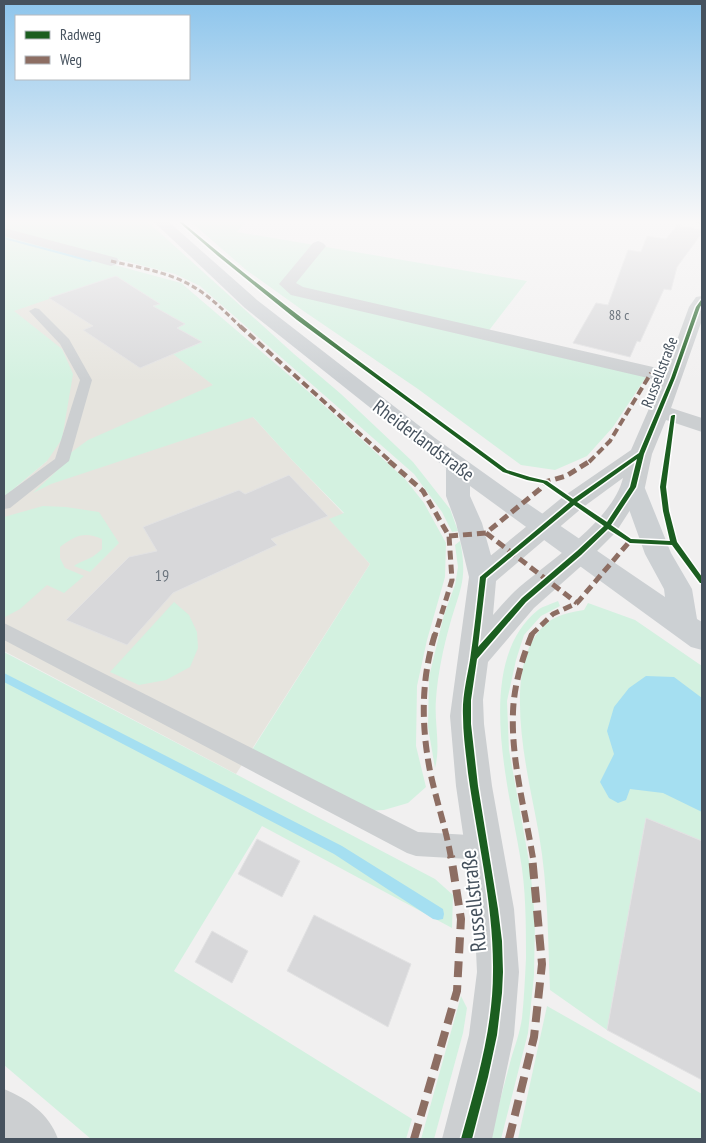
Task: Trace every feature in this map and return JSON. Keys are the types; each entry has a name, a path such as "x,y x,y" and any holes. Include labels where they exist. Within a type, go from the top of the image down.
{"main road":[{"name":"Rheiderlandstraße","path":"220,275 251,304 458,466 693,632"},
{"path":"458,466 458,496 469,523 483,577"},
{"path":"633,487 658,554 678,589 693,632"}],"street":[{"name":"Russellstraße","path":"294,275 287,284 297,291 673,378"},
{"name":"Russellstraße","path":"473,658 524,600 579,553 607,526 633,487 641,454 673,378 698,307 702,301"},
{"path":"659,411 702,425"},
{"path":"483,577 573,502 641,454"},
{"name":"Russellstraße","path":"467,1139 489,1052 498,973 494,911 486,848 472,783 466,722 483,577"},
{"path":"4,1113 33,1139"}],"lane":[{"path":"4,504 62,461 86,380 65,342 35,311"},
{"path":"4,631 416,844 486,848"}],"shaded area":[{"path":"7,275 136,275 181,283 248,342 186,363 253,417 344,514 330,519 370,564 236,774 4,651 4,497 47,461 26,440"}],"green space":[{"path":"4,275 153,275 181,283 318,400 405,479 424,503 446,543 445,577 427,640 417,686 416,746 426,787 408,803 384,810 362,811 252,750 370,564 329,519 344,513 253,417 51,484 33,493 63,465 69,454 88,440 213,385 173,354 201,341 177,328 185,324 153,306 160,304 116,276 14,311 62,349 73,374 62,439 47,461 4,497"},
{"path":"178,275 207,275 341,394 413,462 450,509 458,531 452,532 442,512 414,474 200,286"},
{"path":"254,275 494,275 527,281 487,333 650,371 613,427 587,456 555,470 521,465 418,389"},
{"path":"43,506 99,512 119,543 90,572 74,566 94,556 102,549 102,539 85,535 65,543 60,547 60,558 65,568 84,576 64,593 47,585 20,609 5,617 4,517"},
{"path":"460,541 463,565 462,584 439,670 436,708 437,759 435,768 428,727 429,677 444,615 455,585 458,567 455,545"},
{"path":"558,601 560,606 541,616 524,635 516,660 507,701 509,750 530,867 535,919 534,975 528,1033 501,1139 490,1139 521,1023 526,958 526,919 523,881 504,762 500,727 501,693 506,661 518,633 538,610"},
{"path":"174,602 189,615 197,632 198,648 190,667 166,680 139,685 110,672"},
{"path":"588,603 635,620 702,666 702,841 646,818 607,1030 550,990 544,874 524,753 521,722 520,691 524,662 534,638 551,620 571,612 584,610"},
{"path":"4,652 435,879 453,895 452,928 262,826 174,971 412,1119 406,1139 91,1139 4,1065"},
{"path":"461,996 467,1008 463,1033 434,1139 421,1139"},
{"path":"547,1006 702,1094 702,1139 518,1139"}],"water":[{"path":"646,676 674,677 702,698 702,812 663,793 630,789 626,800 618,803 609,798 600,782 614,754 607,731 614,707 629,688"}],"building":[{"path":"619,275 675,275 671,290 664,289 640,342 637,341 630,357 573,343 596,303 608,305"},
{"path":"116,276 160,304 153,306 185,324 177,328 202,342 140,368 83,330 93,326 49,298"},
{"path":"289,475 328,516 271,539 277,545 173,593 127,645 66,620 129,557 157,551 143,527 239,490 245,494"},
{"path":"646,818 702,841 702,1080 607,1030"},
{"path":"257,839 300,861 282,897 238,874"},
{"path":"314,915 411,964 388,1027 287,971"},
{"path":"212,931 248,951 232,983 195,962"}],"waterway":[{"path":"4,677 338,850 438,914"}],"marked path":[{"path":"168,275 185,282 208,297 423,491 449,536 452,580 433,641 423,688 424,727 430,771 449,846 461,919 457,991 414,1139"},
{"path":"449,536 486,533 540,489 545,482 566,476 583,467 610,441 651,373"},
{"path":"486,533 577,603"},
{"path":"509,1139 534,1037 542,964 535,872 516,759 513,712 521,662 532,633 553,614 577,603 630,541"}],"cycle path":[{"path":"244,275 299,319 505,471 545,482 630,541 674,543"},
{"path":"473,658 524,600 579,553 607,526 633,487 641,454 673,378 698,307 702,301"},
{"path":"673,416 663,487 666,511 674,543 702,581"},
{"path":"467,1139 483,1077 495,1014 498,972 494,909 474,786 467,716 468,692 483,577 573,502 641,454"}]}
